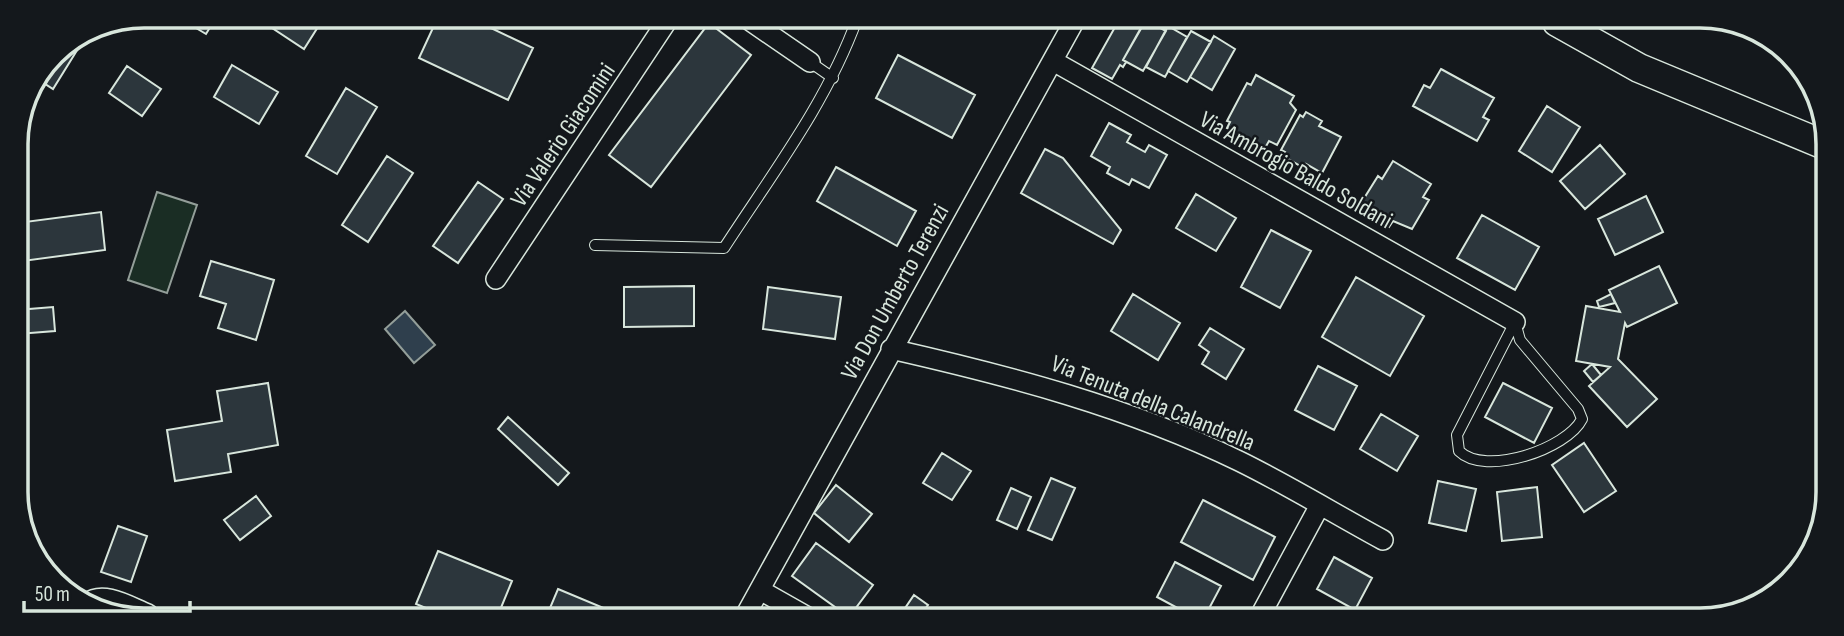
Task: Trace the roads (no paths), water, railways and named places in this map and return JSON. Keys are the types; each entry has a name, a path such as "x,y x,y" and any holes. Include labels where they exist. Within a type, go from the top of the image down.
{"main road":[{"path":"1568,28 1639,68 1816,141"}],"street":[{"name":"Via Valerio Giacomini","path":"496,279 662,28"},
{"path":"761,28 810,62"},
{"name":"Via Don Umberto Terenzi","path":"750,608 1071,28"},
{"name":"Via Ambrogio Baldo Soldani","path":"1053,61 1515,322"},
{"name":"Via Tenuta della Calandrella","path":"891,349 1059,390 1212,449 1382,540"},
{"path":"1264,608 1320,505"},
{"path":"760,590 792,608"},
{"path":"98,598 126,606"}],"lane":[{"path":"595,245 724,248 833,78 853,28"},
{"path":"810,62 833,78"},
{"path":"1515,322 1520,340 1578,409 1581,422 1544,449 1492,462 1478,461 1459,451 1457,435 1515,322"}],"water":[{"path":"405,311 435,345 414,363 385,329"}]}
